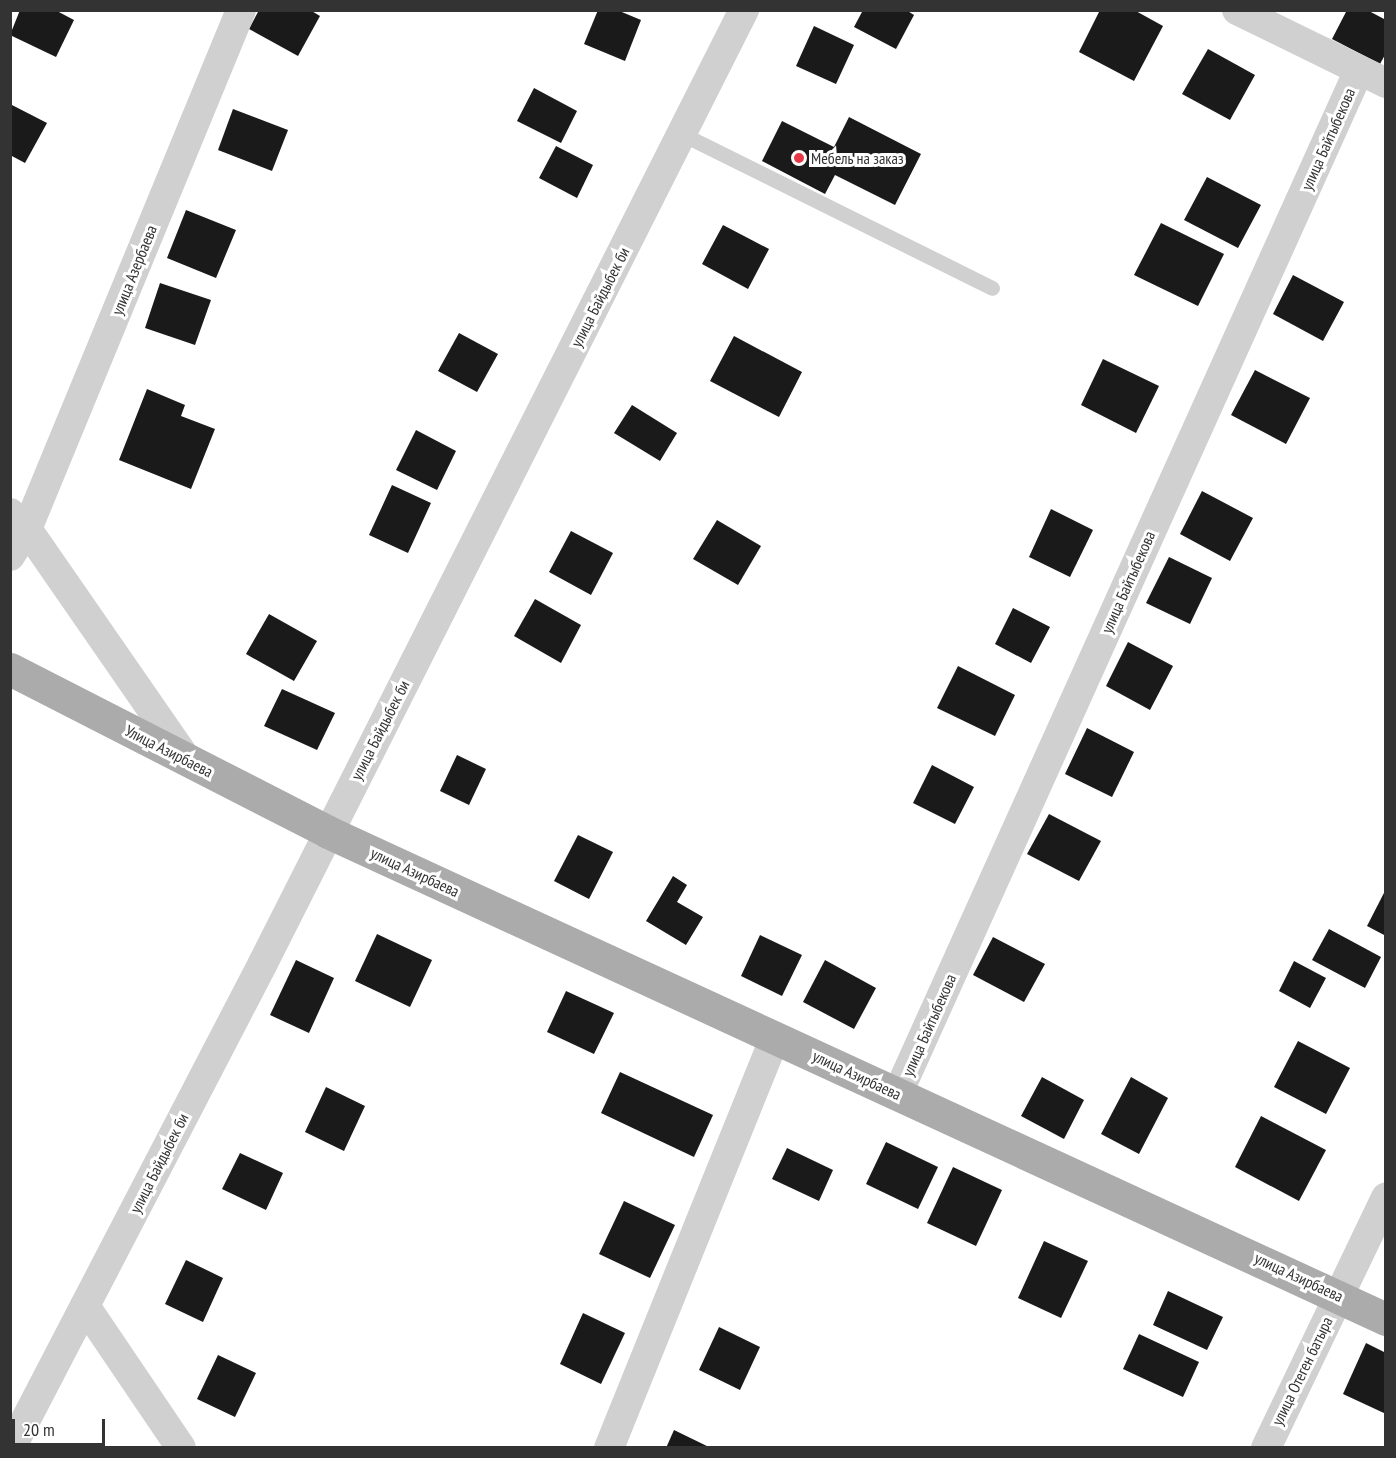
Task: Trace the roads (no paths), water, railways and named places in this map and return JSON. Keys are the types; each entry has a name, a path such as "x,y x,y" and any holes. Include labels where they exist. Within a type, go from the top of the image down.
{"main road":[{"name":"Улица Азирбаева","path":"10,669 328,832"},
{"name":"улица Азирбаева","path":"328,832 1339,1295 1386,1320"}],"street":[{"name":"улица Азербаева","path":"10,556 19,521 241,10"},
{"name":"улица Байдыбек би","path":"11,1448 328,832 744,10"},
{"path":"1237,10 1386,83"},
{"name":"улица Байтыбекова","path":"898,1093 1359,70"},
{"path":"19,521 187,760"},
{"path":"609,1448 775,1036"},
{"name":"улица Отеген батыра","path":"1266,1448 1386,1197"},
{"path":"85,1306 182,1448"}],"lane":[{"path":"682,134 992,288"}],"place":[{"name":"Мебель на заказ","path":"799,158"}]}
